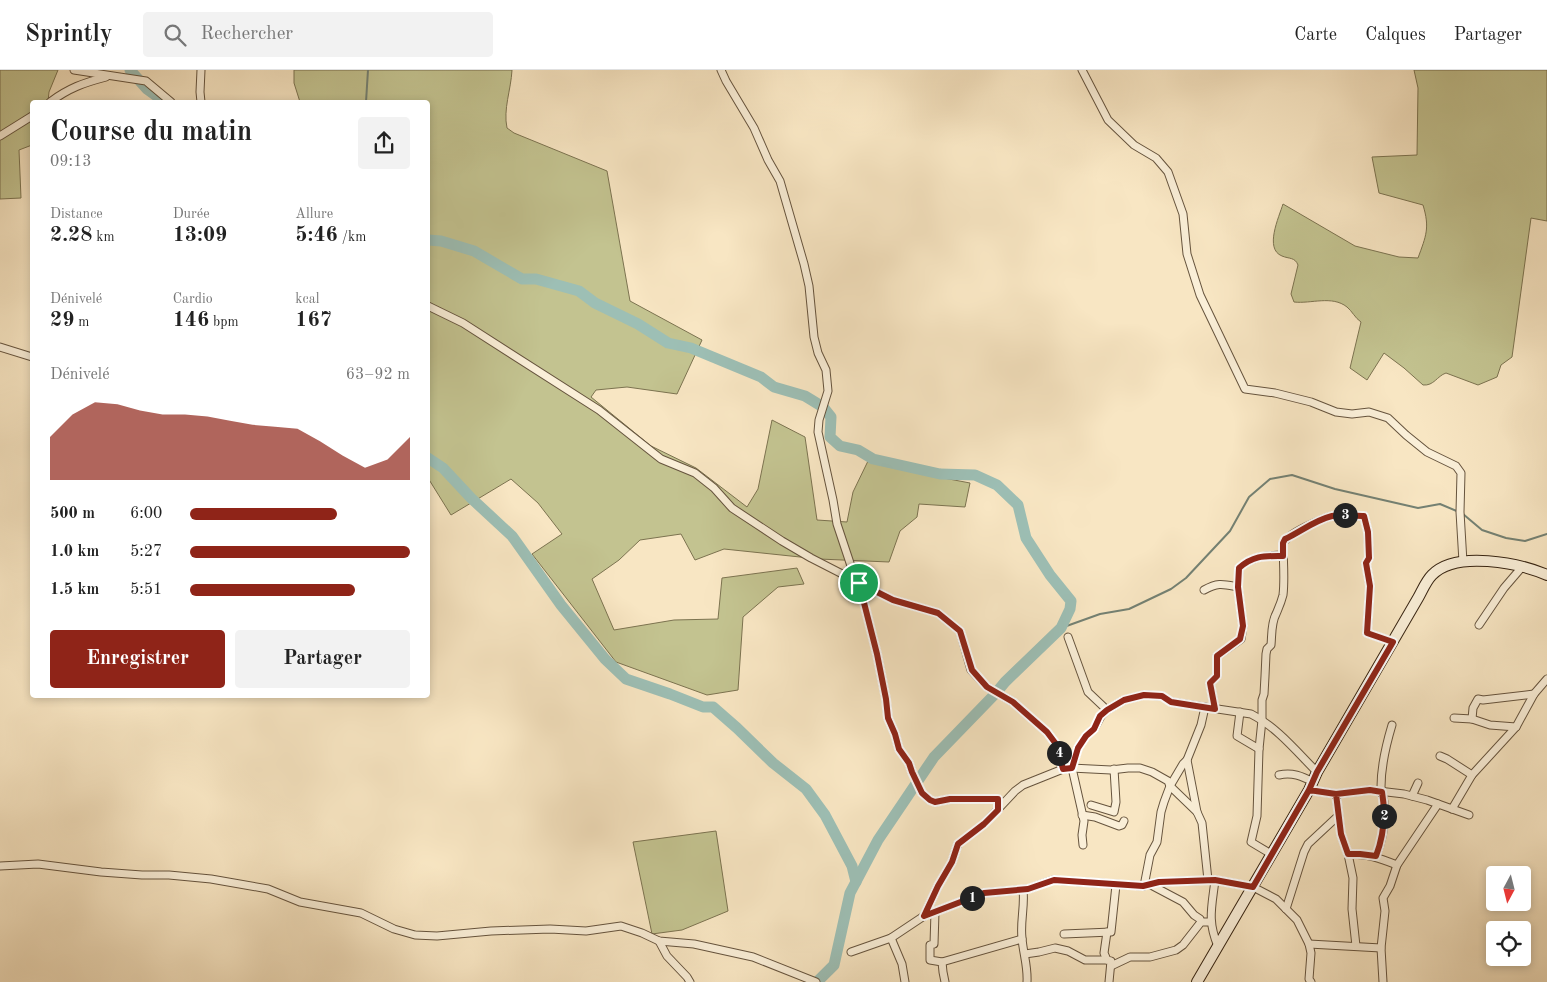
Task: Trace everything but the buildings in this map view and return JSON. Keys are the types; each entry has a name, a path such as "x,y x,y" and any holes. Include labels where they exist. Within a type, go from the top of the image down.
{"street":[{"path":"74,70 146,81 169,100"},
{"path":"201,70 202,100"},
{"path":"721,70 754,128 768,160 780,181 804,264 809,286 814,337 818,353 826,370 828,391 819,420 818,432 826,462 837,524 852,569 859,583 877,654 888,718 899,749 909,763 922,793 930,800 935,802 950,799 998,799 998,810"},
{"path":"1082,70 1108,120 1134,145 1156,158 1168,172 1183,214 1188,254 1200,295 1244,389 1275,393 1311,402 1336,412 1352,414 1369,412 1388,418 1406,436 1427,452 1456,466 1462,473 1460,512 1463,562"},
{"path":"53,100 64,92 86,82 109,76"},
{"path":"0,136 30,117"},
{"path":"430,307 463,323 599,410 661,459 696,473 714,488 732,508 782,541 893,600 938,613 960,631 972,670 987,687 1013,702 1047,732 1056,744 1063,769"},
{"path":"0,347 30,356"},
{"path":"1271,854 1251,842 1257,816 1259,749 1266,654 1267,649 1271,645 1275,615 1280,608 1283,595 1283,543 1285,539 1332,516 1364,516 1368,532 1369,558 1366,563 1370,586 1367,633 1393,642"},
{"path":"1215,709 1210,683 1217,676 1217,656 1240,639 1243,626 1238,587 1239,568 1248,560 1261,557 1283,556"},
{"path":"1198,982 1311,786 1317,772 1432,575 1446,566 1474,561 1522,567 1547,575"},
{"path":"1479,626 1504,588 1522,567"},
{"path":"1204,590 1215,584 1238,587"},
{"path":"1068,637 1088,692 1107,710"},
{"path":"1452,809 1472,775 1516,727 1534,694 1547,679"},
{"path":"1472,719 1478,699 1534,694"},
{"path":"1083,846 1084,822 1072,768 1078,748 1086,736 1094,729 1100,716 1124,700 1144,695 1162,696 1171,702 1251,714 1262,720 1280,735 1317,772"},
{"path":"1146,885 1150,855 1157,842 1161,812 1170,786 1187,760 1201,725 1205,707"},
{"path":"1240,712 1236,736 1259,749"},
{"path":"1454,718 1472,719 1490,725 1516,727"},
{"path":"1376,856 1384,830 1382,792 1384,750 1392,725"},
{"path":"1440,756 1472,775"},
{"path":"1187,760 1197,812 1202,823 1212,880 1210,922 1213,936 1218,946"},
{"path":"924,916 949,868 958,844 984,824 1014,791 1023,785 1063,769 1140,768 1168,781 1170,786 1197,812"},
{"path":"1091,805 1114,812 1116,802 1114,769"},
{"path":"1279,775 1297,775 1305,778 1311,786 1336,794 1370,790 1412,796 1469,815"},
{"path":"1412,796 1418,783"},
{"path":"1336,794 1341,834 1353,878 1352,909 1356,946"},
{"path":"1384,982 1381,948 1386,911 1383,898 1390,886 1397,865 1438,804"},
{"path":"1082,815 1095,817 1119,826 1124,821"},
{"path":"1286,909 1308,844 1338,816"},
{"path":"1348,854 1376,856 1397,865"},
{"path":"0,866 38,864 100,872 211,879 268,889 300,902 361,913 394,929 415,935 437,936 550,929 586,931 621,926 642,932 658,941 694,944 753,957 816,982"},
{"path":"851,952 891,938 924,916 984,893 1023,890 1054,880 1116,885 1146,885 1159,882 1212,880 1253,887 1276,899 1297,920 1309,944 1311,953 1309,981"},
{"path":"1064,934 1111,932 1116,885"},
{"path":"1146,885 1183,902 1194,916 1200,919 1200,922"},
{"path":"1023,890 1022,939 1027,964 1027,982"},
{"path":"935,912 934,944 930,945 930,960 942,962 1022,939"},
{"path":"1200,922 1210,922"},
{"path":"1025,954 1055,948 1068,951 1085,960 1109,963 1130,957 1150,957 1176,950 1183,945 1200,922"},
{"path":"1107,932 1104,953 1109,963 1108,982"},
{"path":"891,938 902,964 905,982"},
{"path":"658,941 667,956 690,982"},
{"path":"1309,944 1381,948"},
{"path":"942,962 942,972 946,982"}],"green space":[{"path":"0,70 58,70 49,92 48,100 30,100 30,146 19,150 21,198 0,199"},
{"path":"294,70 512,70 507,107 507,128 514,133 607,171 630,301 702,340 677,394 627,387 596,390 591,397 651,446 696,468 747,507 758,489 772,420 805,437 817,520 847,522 853,492 868,461 970,483 965,507 919,504 917,517 900,531 889,562 819,559 724,549 695,560 681,534 640,540 619,560 592,579 614,630 674,620 718,619 722,578 797,568 804,584 778,587 743,617 738,690 707,695 616,662 532,554 562,534 538,503 511,479 451,515 430,481 430,100 299,100 294,83"},
{"path":"1414,70 1547,70 1547,221 1531,218 1512,357 1501,365 1497,377 1478,385 1446,373 1430,384 1423,385 1384,353 1367,380 1350,368 1361,322 1347,307 1335,301 1294,302 1291,294 1298,265 1297,262 1282,256 1274,247 1274,232 1283,204 1355,246 1399,257 1418,258 1427,226 1423,205 1379,193 1372,157 1417,155 1418,88"},
{"path":"716,831 728,911 682,930 652,934 633,842"}],"waterway":[{"path":"130,70 147,89 162,100"},
{"path":"366,100 368,70"},
{"path":"430,240 441,241 474,251 522,279 536,279 579,291 595,303 638,324 668,343 691,348 761,377 774,387 805,396 823,407 831,417 830,437 840,446 858,450 873,459 940,474 975,475 997,485 1018,505 1026,538 1050,575 1071,601 1070,609 1061,628 1005,682 934,757 878,840 850,893 834,965 817,982"},
{"path":"430,459 443,468 471,498 512,536 561,605 605,659 626,679 703,707 713,707 773,763 806,789 825,815 852,866 856,882"},
{"path":"1061,628 1100,614 1129,609 1171,589 1186,578 1230,531 1249,497 1270,479 1292,475 1335,489 1418,508 1440,504 1459,512"},
{"path":"1463,514 1482,530 1506,538 1525,541 1547,534"}],"route":[{"path":"859,583 877,654 888,718 899,749 909,763 922,793 935,802 950,799 998,799 998,810 984,824 958,844 952,862 924,916 984,893 1028,889 1054,880 1143,886 1159,882 1215,880 1253,887 1309,790 1336,794 1370,790 1382,792 1384,830 1376,856 1348,854 1341,834 1336,794 1309,790 1317,772 1393,642 1367,633 1370,586 1366,563 1369,558 1368,532 1364,516 1332,516 1285,539 1283,543 1283,556 1261,557 1248,560 1239,568 1238,587 1243,626 1240,639 1217,656 1217,676 1210,683 1215,709 1171,702 1162,696 1144,695 1124,700 1100,716 1094,729 1086,736 1078,748 1072,768 1063,769 1056,744 1047,732 1013,702 987,687 972,670 960,631 938,613 893,600 859,583"}]}
